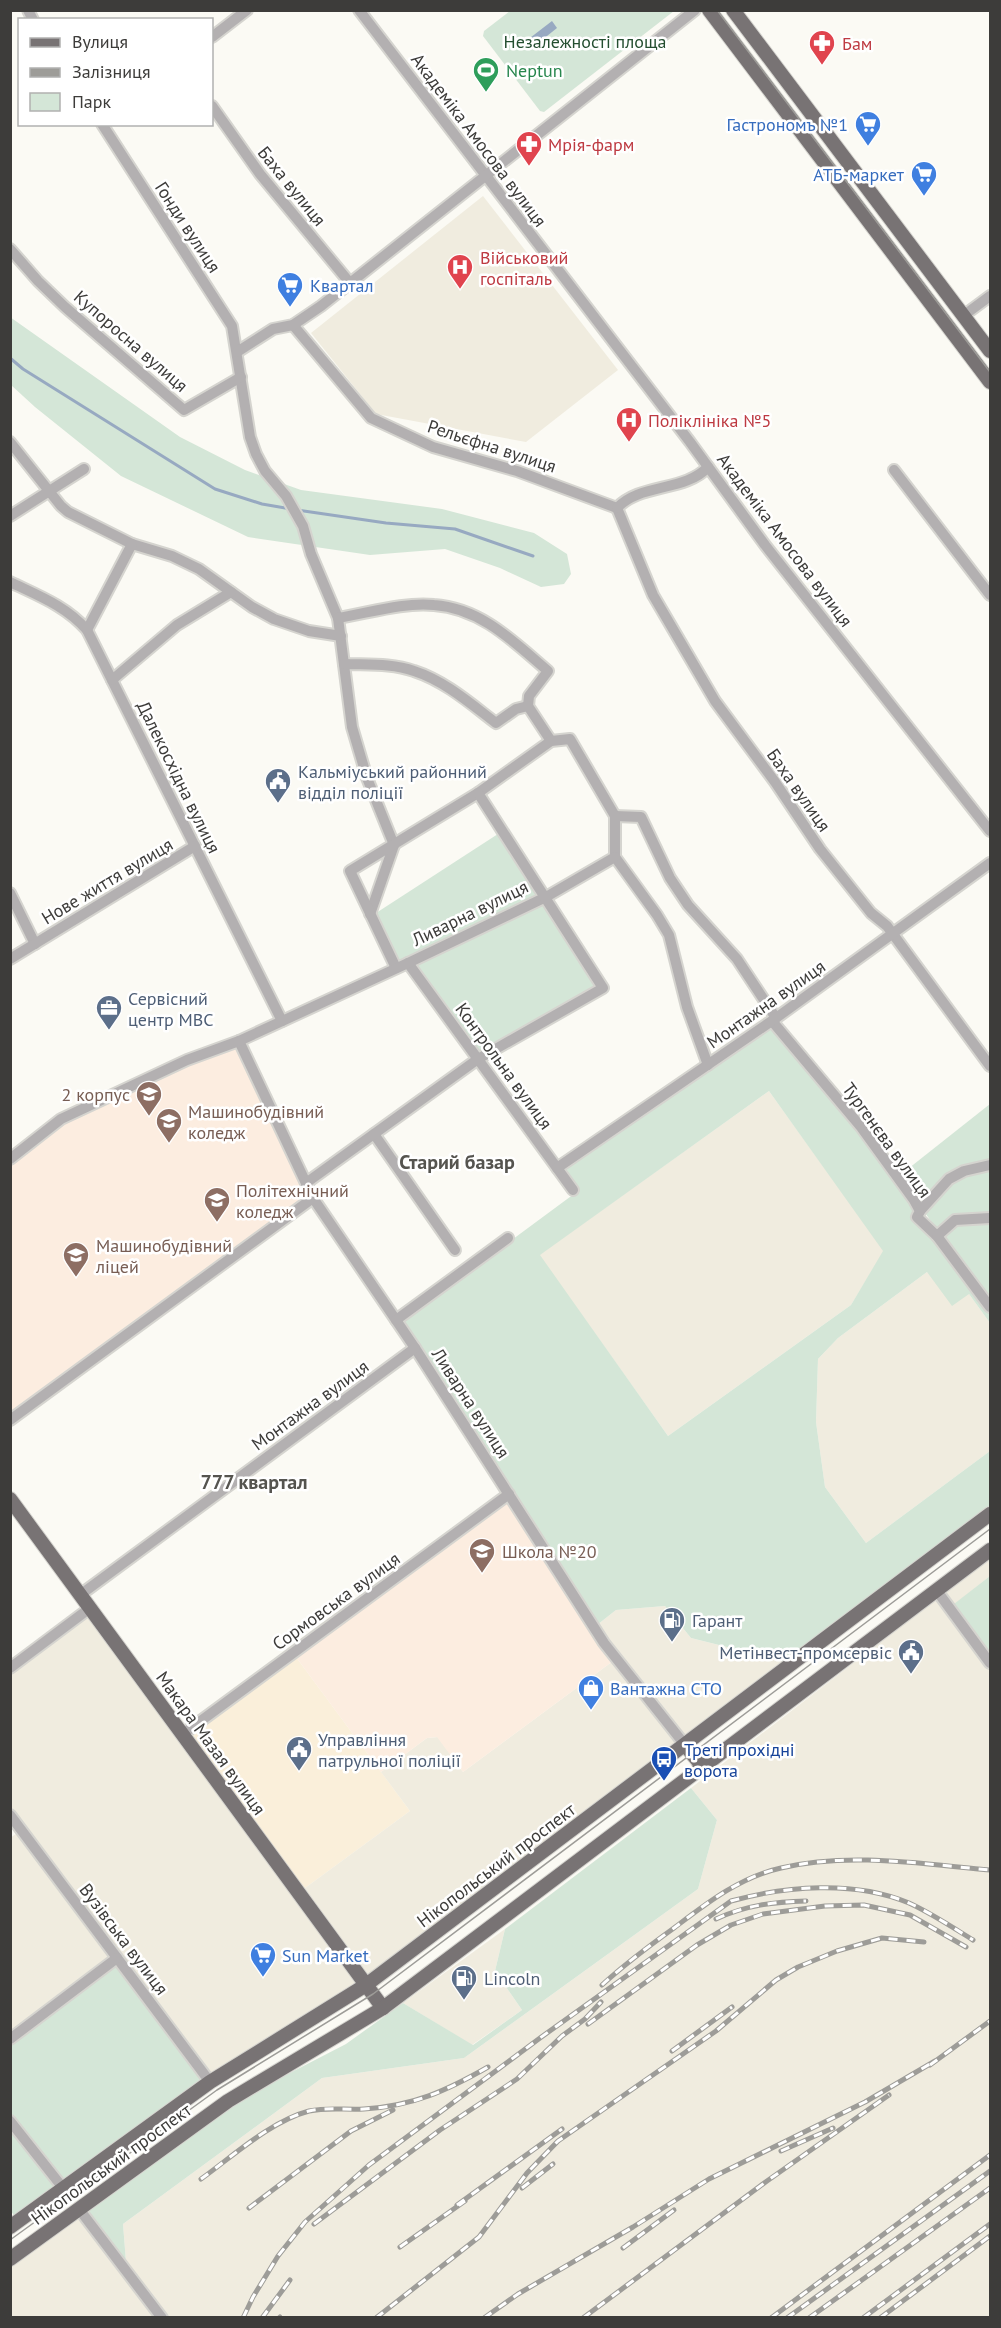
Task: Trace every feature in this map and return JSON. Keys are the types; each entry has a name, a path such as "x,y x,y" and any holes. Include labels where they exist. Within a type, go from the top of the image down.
{"main road":[{"path":"709,10 990,382"},
{"path":"733,10 990,351"},
{"path":"948,327 963,316"},
{"name":"Макара Мазая вулиця","path":"10,1499 383,2008"},
{"name":"Нікопольський проспект","path":"10,2227 210,2082 366,1985 990,1514"},
{"name":"Нікопольський проспект","path":"10,2259 228,2101 383,2008 990,1550"},
{"name":"Ливарна вулиця","path":"685,1745 702,1767"},
{"path":"63,2188 79,2209"}],"street":[{"path":"213,36 247,10"},
{"name":"Академіка Амосова вулиця","path":"359,10 765,545 990,831"},
{"path":"370,914 394,845 367,778 352,727 338,618 311,554 303,526 286,496 256,454 250,437 237,352 273,329 293,325 350,283 695,10"},
{"name":"Баха вулиця","path":"213,107 260,174 350,283"},
{"name":"Гонди вулиця","path":"103,126 228,319 237,352"},
{"name":"Купоросна вулиця","path":"10,249 65,307 184,410 241,377"},
{"path":"963,316 990,296"},
{"name":"Рельєфна вулиця","path":"293,325 371,418 433,447 517,471 617,508"},
{"path":"10,442 68,512 132,544 181,560 199,569 252,607 274,619 309,631 341,636"},
{"path":"617,508 627,499 697,478 708,467"},
{"path":"10,516 84,469"},
{"path":"894,470 990,595"},
{"name":"Баха вулиця","path":"617,508 622,515 653,595 715,701 775,782 820,849 871,913 883,922 990,1066"},
{"path":"87,630 132,544"},
{"name":"Далекосхідна вулиця","path":"10,582 59,605 87,630 282,1021"},
{"path":"112,680 177,625 231,591"},
{"path":"338,618 406,606 434,605 477,616 501,631 548,670 529,696 528,706 551,741"},
{"path":"344,664 388,666 412,670 432,678 457,693 496,723 516,709 528,706"},
{"path":"396,968 350,872 478,793 551,741 570,739 615,816 615,856 669,935 687,1007 708,1065"},
{"path":"306,1183 478,1059 603,988 478,793"},
{"path":"615,816 641,817 670,878 688,905 737,959 774,1020"},
{"name":"Нове життя вулиця","path":"10,959 195,846"},
{"name":"Ливарна вулиця","path":"10,1159 61,1119 187,1060 239,1041 408,963 546,897 615,856"},
{"name":"Монтажна вулиця","path":"557,1168 774,1020 990,863"},
{"name":"Нове життя вулиця","path":"10,893 35,944"},
{"name":"Контрольна вулиця","path":"408,963 573,1190"},
{"name":"Тургенєва вулиця","path":"774,1020 861,1127 920,1211 917,1217 937,1236 990,1307"},
{"name":"Ливарна вулиця","path":"239,1041 313,1198 415,1348 604,1643 685,1745"},
{"path":"374,1134 455,1250"},
{"path":"920,1211 949,1179 964,1171 990,1165"},
{"path":"10,1420 313,1198"},
{"path":"937,1236 955,1220 990,1218"},
{"path":"396,1320 508,1238"},
{"name":"Монтажна вулиця","path":"80,1595 415,1348"},
{"name":"Сормовська вулиця","path":"183,1734 509,1494"},
{"path":"937,1591 990,1663"},
{"path":"10,1668 90,1608"},
{"name":"Вузівська вулиця","path":"10,1815 210,2082"},
{"path":"10,2039 117,1958"},
{"path":"10,2121 63,2188"},
{"path":"79,2209 162,2318"}],"shaded area":[{"name":"Військовий госпіталь","path":"483,196 618,370 526,442 376,414 311,333"},
{"path":"237,1046 308,1196 11,1415 11,1165 63,1123 189,1064"},
{"path":"769,1091 884,1251 851,1305 668,1436 539,1255"},
{"path":"927,1272 969,1294 990,1323 990,1451 866,1543 825,1487 816,1422 818,1359 838,1338"},
{"name":"Школа №20","path":"508,1502 613,1661 463,1772 437,1737 427,1738 381,1772 296,1657"},
{"path":"990,1558 990,1576 955,1604 990,1652 990,2317 168,2317 126,2262 123,2224 322,2078 464,2058 698,1889 717,1820 691,1788"},
{"path":"665,1606 691,1638 787,1662 686,1739 597,1625 616,1610"},
{"path":"90,1613 361,1983 205,2081 11,2043 10,1838 26,1827 11,1807 11,1674"},
{"path":"296,1657 410,1811 301,1891 188,1737"},
{"path":"613,1661 679,1744 366,1979 301,1891 410,1811 381,1772 427,1738 438,1737 463,1772"},
{"path":"505,1929 495,1971 522,2010 472,2045 403,2003"},
{"path":"78,2215 157,2317 11,2317 10,2264"}],"green space":[{"name":"Незалежності площа","path":"510,11 674,11 544,112 540,111 483,36 484,31"},
{"path":"10,317 180,437 245,470 301,490 442,509 534,533 567,554 571,574 564,584 541,587 500,568 445,549 370,555 248,537 121,476 11,385"},
{"path":"501,832 543,896 397,965 373,915"},
{"path":"545,899 600,988 478,1056 411,963"},
{"path":"772,1026 856,1128 990,1314 990,1323 969,1294 952,1306 927,1272 838,1338 818,1359 816,1422 825,1487 866,1543 990,1451 990,1510 787,1662 691,1638 665,1606 616,1610 597,1625 402,1321 578,1191 562,1168","holes":["769,1091 883,1251 851,1305 668,1436 540,1255"]},
{"path":"990,1104 990,1300 899,1176"},
{"path":"990,1576 990,1652 954,1604"},
{"path":"691,1788 717,1820 698,1889 464,2058 322,2078 123,2224 126,2262 85,2209 228,2105 346,2044 403,2003 473,2045 522,2010 495,1971 505,1929"},
{"path":"117,1963 205,2081 15,2217 11,2211 11,2043"}],"water":[{"path":"552,21 557,28 532,48 526,41"}],"waterway":[{"path":"10,358 23,369 215,489 262,504 291,509"},
{"path":"297,510 386,523 455,529 533,556"}],"tram line":[{"path":"717,10 990,372"},
{"path":"10,2240 217,2090 373,1994 990,1529"}],"railway":[{"path":"602,1985 637,1955 712,1900 738,1884 766,1872 807,1863 859,1860 990,1870"},
{"path":"243,2318 278,2256 305,2222 369,2165 540,2038 731,1901 797,1889 843,1888 866,1891 909,1903 973,1940"},
{"path":"716,1919 738,1910 760,1905 806,1901"},
{"path":"588,2024 697,1945 731,1925 763,1914 825,1906 864,1905 910,1915 966,1947"},
{"path":"376,2318 479,2237 527,2173 558,2141 716,2031 776,1980 798,1967 837,1951 882,1938 924,1942"},
{"path":"314,2224 440,2130 517,2079 601,2002"},
{"path":"672,2051 732,2007"},
{"path":"930,2065 990,2021"},
{"path":"484,2318 518,2294 633,2227 709,2179 865,2102 935,2061"},
{"path":"201,2179 253,2140 295,2116 316,2110 364,2109 414,2101 443,2090 488,2067"},
{"path":"583,2318 767,2181 889,2095"},
{"path":"249,2208 351,2131 393,2110"},
{"path":"781,2151 833,2128"},
{"path":"457,2205 562,2129"},
{"path":"771,2318 990,2155"},
{"path":"522,2188 553,2164"},
{"path":"787,2318 990,2171"},
{"path":"809,2318 990,2188"},
{"path":"400,2247 465,2201"},
{"path":"623,2248 674,2210"},
{"path":"863,2318 990,2224"},
{"path":"880,2318 990,2236"},
{"path":"262,2318 290,2280"}],"place":[{"name":"Бам","path":"822,66"},
{"name":"Neptun","path":"486,93"},
{"name":"Гастрономъ №1","path":"868,147"},
{"name":"Мрія-фарм","path":"529,167"},
{"name":"АТБ-маркет","path":"924,197"},
{"name":"Військовий госпіталь","path":"460,290"},
{"name":"Квартал","path":"290,308"},
{"name":"Поліклініка №5","path":"629,443"},
{"name":"Кальміуський районний відділ поліції","path":"278,804"},
{"name":"Сервісний центр МВС","path":"109,1031"},
{"name":"2 корпус","path":"149,1117"},
{"name":"Машинобудівний коледж","path":"169,1144"},
{"name":"Політехнічний коледж","path":"217,1223"},
{"name":"Машинобудівний ліцей","path":"76,1278"},
{"name":"Школа №20","path":"482,1574"},
{"name":"Гарант","path":"672,1643"},
{"name":"Метінвест-промсервіс","path":"911,1675"},
{"name":"Вантажна СТО","path":"591,1711"},
{"name":"Управління патрульної поліції","path":"299,1772"},
{"name":"Треті прохідні ворота","path":"664,1782"},
{"name":"Sun Market","path":"263,1978"},
{"name":"Lincoln","path":"464,2001"}],"district":[{"name":"Старий базар","path":"457,1162"},
{"name":"777 квартал","path":"254,1482"}]}
